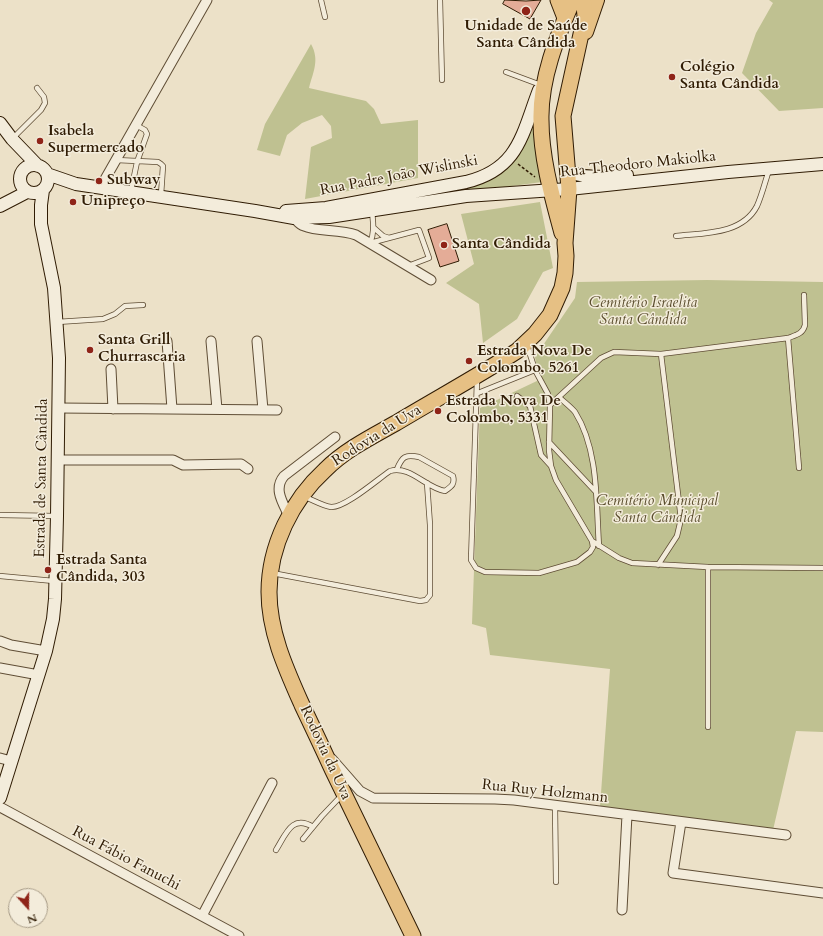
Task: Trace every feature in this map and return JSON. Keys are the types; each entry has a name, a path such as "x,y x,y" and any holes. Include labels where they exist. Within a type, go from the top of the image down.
{"highway":[{"name":"Rodovia da Uva","path":"413,936 290,678 277,644 270,607 269,591 271,573 276,550 289,516 301,495 311,482 326,468 346,453 382,431 508,357 527,343 550,315 562,288 565,273 565,243 570,189 563,116 585,16 575,5 550,60 543,89 541,118 550,190 565,243"}],"main road":[{"name":"Rua Padre João Wislinski","path":"255,211 326,208 466,182 485,176 499,168 510,158 520,140 550,60"},
{"path":"0,123 12,139 38,166 45,171 45,184 35,194 27,192 21,186 20,162 12,139"},
{"name":"Rua Theodoro Makiolka","path":"550,190 823,164"},
{"path":"0,202 20,178 23,170 30,166 38,166"},
{"name":"Rua Theodoro Makiolka","path":"568,171 576,175 586,177 728,172"},
{"name":"Rua Padre João Wislinski","path":"45,184 76,184 294,218 329,217 455,197 550,190"},
{"name":"Estrada de Santa Cândida","path":"0,798 6,760 39,675 46,651 53,619 56,581 60,365 54,288 41,224 41,205 45,184"},
{"path":"372,211 376,204 383,200 400,197 420,190"},
{"path":"0,206 27,192"},
{"name":"Estrada de Santa Cândida","path":"27,192 41,224"}],"street":[{"path":"100,188 208,0"},
{"path":"294,218 304,227 350,233 370,243 431,280"},
{"path":"167,341 172,409"},
{"path":"211,341 217,409"},
{"path":"257,341 263,410"},
{"path":"112,369 112,409"},
{"path":"59,408 277,410"},
{"path":"289,516 279,492 278,486 280,481 284,476 335,437"},
{"path":"58,460 173,460 183,465 241,464 248,469"},
{"path":"0,641 11,645 46,651"},
{"path":"0,668 39,675"},
{"name":"Rua Ruy Holzmann","path":"322,747 360,791 373,798 495,799 786,835"},
{"path":"202,916 272,783"},
{"name":"Rua Fábio Fanuchi","path":"0,808 240,936"},
{"path":"622,910 627,815"},
{"path":"681,822 672,873 823,893"}],"lane":[{"path":"321,0 325,17"},
{"path":"440,0 442,80"},
{"path":"506,72 541,85"},
{"path":"12,139 41,110 45,103 44,97 37,88"},
{"path":"130,192 137,162 147,134 145,130 136,125"},
{"path":"116,160 158,162 161,164 163,166 160,197"},
{"path":"676,236 718,232 729,229 744,221 752,214 757,206 769,168"},
{"path":"370,243 374,228 372,211"},
{"path":"374,228 383,236 390,238"},
{"path":"370,243 419,230 429,258 408,266"},
{"path":"550,405 601,358 614,352 661,354 788,338 802,332 804,330 804,295"},
{"path":"57,322 103,319 115,314 125,306 143,305"},
{"path":"788,338 799,468"},
{"path":"478,375 471,560 476,568 485,572 539,572 577,562 590,552 593,547 592,541 556,480 551,466 549,442 550,405 548,394 535,370 527,343"},
{"path":"658,564 677,536 680,519 661,354"},
{"path":"478,393 535,370"},
{"path":"517,396 530,406 541,455 551,466"},
{"path":"559,397 574,411 582,425 594,466 600,546"},
{"path":"549,442 596,491"},
{"path":"301,495 330,507 338,507 390,471 397,469 406,471 438,490 445,491 452,486 454,480 453,476 419,457 412,455 400,460 397,469"},
{"path":"271,573 420,601 426,600 430,595 430,540 427,483"},
{"path":"0,515 58,516"},
{"path":"592,541 619,558 632,563 708,568 823,568"},
{"path":"708,568 708,727"},
{"path":"0,576 56,581"},
{"path":"303,839 344,793"},
{"path":"555,806 556,882"},
{"path":"276,850 290,828 295,824 304,822 313,827"}],"path":[{"path":"510,158 536,178"}],"green space":[{"path":"769,0 823,0 823,108 779,111 742,73 756,33 773,3"},
{"path":"311,44 315,55 315,66 309,88 366,101 374,109 381,124 418,120 418,178 305,199 311,147 332,138 331,126 322,115 302,123 287,135 280,156 257,150 265,124"},
{"path":"534,113 542,182 385,203 491,178"},
{"path":"540,202 553,268 543,272 517,319 483,343 479,304 446,283 474,264 461,214"},
{"name":"Cemitério Municipal Santa Cândida","path":"707,280 823,282 823,732 796,731 773,830 600,807 610,669 490,655 486,628 472,624 480,408 539,380 535,357 575,298 577,282"}],"building":[{"name":"Unidade de Saúde Santa Cândida","path":"505,0 541,0 530,19 503,4"},
{"name":"Santa Cândida","path":"447,224 459,261 440,267 428,230"}],"place":[{"name":"Unidade de Saúde Santa Cândida","path":"526,11"},
{"name":"Colégio Santa Cândida","path":"672,77"},
{"name":"Isabela Supermercado","path":"40,141"},
{"name":"Subway","path":"99,181"},
{"name":"Unipreço","path":"73,202"},
{"name":"Santa Cândida","path":"444,245"},
{"name":"Santa Grill Churrascaria","path":"90,350"},
{"name":"Estrada Nova De Colombo, 5261","path":"469,361"},
{"name":"Estrada Nova De Colombo, 5331","path":"438,411"},
{"name":"Estrada Santa Cândida, 303","path":"48,570"}],"park label":[{"name":"Cemitério Israelita Santa Cândida","path":"643,312"}]}
